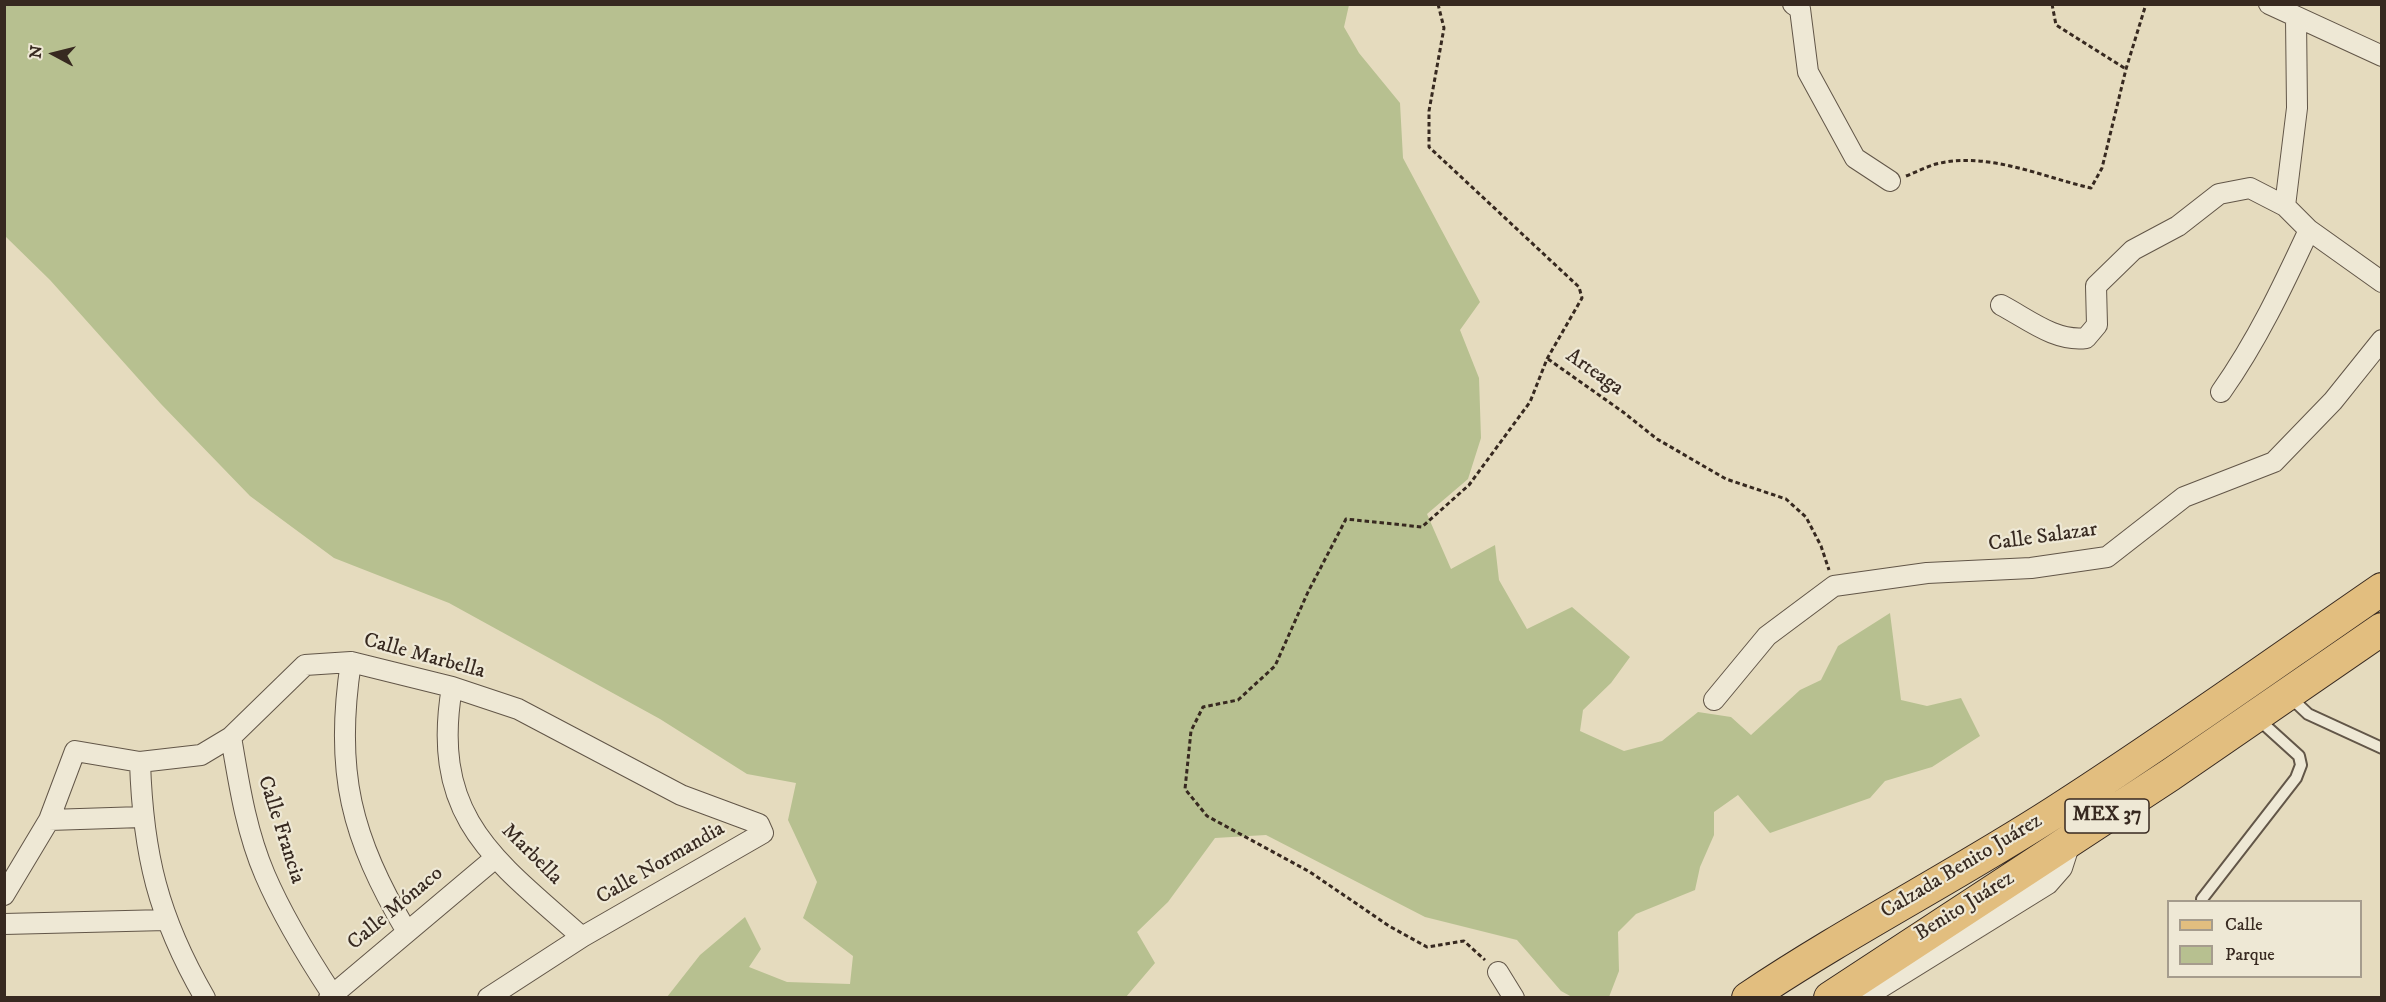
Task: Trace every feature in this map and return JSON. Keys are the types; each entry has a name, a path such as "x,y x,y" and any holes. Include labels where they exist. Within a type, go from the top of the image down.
{"main road":[{"name":"Calzada Benito Juárez","path":"1748,998 1803,961 2053,814 2382,589"},
{"name":"Calzada Benito Juárez","path":"1830,998 2170,775 2382,629"},
{"path":"2152,748 2170,775"}],"street":[{"path":"2269,4 2382,56"},
{"path":"1799,6 1808,72 1855,158 1890,182"},
{"path":"2285,207 2297,108 2296,18"},
{"path":"2001,305 2051,333 2071,340 2086,338 2097,325 2096,286 2133,250 2178,226 2218,194 2250,188 2285,207 2309,230 2382,282"},
{"path":"2221,392 2247,355 2273,308 2309,230"},
{"name":"Calle Salazar","path":"1714,700 1767,636 1834,585 1927,573 2031,568 2107,557 2184,497 2274,462 2333,401 2382,340"},
{"path":"351,662 344,709 343,756 350,803 363,849 383,892 407,932"},
{"name":"Calle Marbella","path":"49,820 75,752 140,762 201,755 231,737 305,665 351,662 452,687 518,709 681,795 759,824 763,833"},
{"name":"Marbella","path":"452,687 447,718 447,748 459,801 474,830 494,859 582,937"},
{"name":"Calle Francia","path":"231,737 243,806 264,873 295,936 330,996"},
{"path":"140,762 142,817 150,869 166,920 185,964 205,998"},
{"path":"2053,814 2071,839"},
{"path":"4,895 49,820 142,817"},
{"name":"Calle Normandia","path":"582,937 763,833"},
{"name":"Benito Juárez","path":"1864,998 2048,884 2062,868 2071,839"},
{"name":"Calle Mónaco","path":"330,996 494,859"},
{"path":"4,924 166,920"},
{"path":"488,998 582,937"},
{"path":"1498,972 1514,998"}],"lane":[{"path":"2287,694 2307,714 2382,748"},
{"path":"2202,900 2296,778 2301,765 2299,756 2255,716"}],"path":[{"name":"Arteaga","path":"1438,4 1444,28 1429,111 1429,147 1579,287 1582,298 1547,359 1676,451 1726,479 1786,499 1806,517 1821,546 1834,585"},
{"path":"2052,4 2056,25 2126,69"},
{"path":"1890,182 1938,164 1977,160 2091,188 2102,168 2126,69 2146,4"},
{"path":"1498,972 1464,941 1427,947 1389,926 1310,872 1207,816 1185,789 1191,731 1203,707 1238,700 1275,666 1308,592 1346,519 1422,527 1476,475 1530,402 1547,359"}],"green space":[{"path":"4,5 1349,5 1344,27 1359,53 1400,103 1403,158 1480,302 1460,330 1479,378 1481,438 1468,479 1427,514 1451,569 1495,545 1499,580 1527,629 1572,607 1630,657 1611,683 1583,710 1580,731 1624,751 1662,741 1698,712 1731,717 1751,735 1800,690 1821,680 1838,646 1890,613 1901,700 1927,706 1961,698 1980,736 1932,767 1885,781 1870,798 1770,833 1738,795 1714,812 1714,835 1700,867 1695,890 1636,914 1618,932 1619,971 1609,997 1572,997 1561,991 1517,940 1425,917 1266,835 1215,838 1168,902 1137,932 1155,963 1126,997 667,997 700,955 745,917 761,949 749,967 787,982 850,984 853,956 803,918 817,882 788,820 796,783 747,774 660,719 449,603 334,558 250,496 161,404 50,280 5,236"}]}
